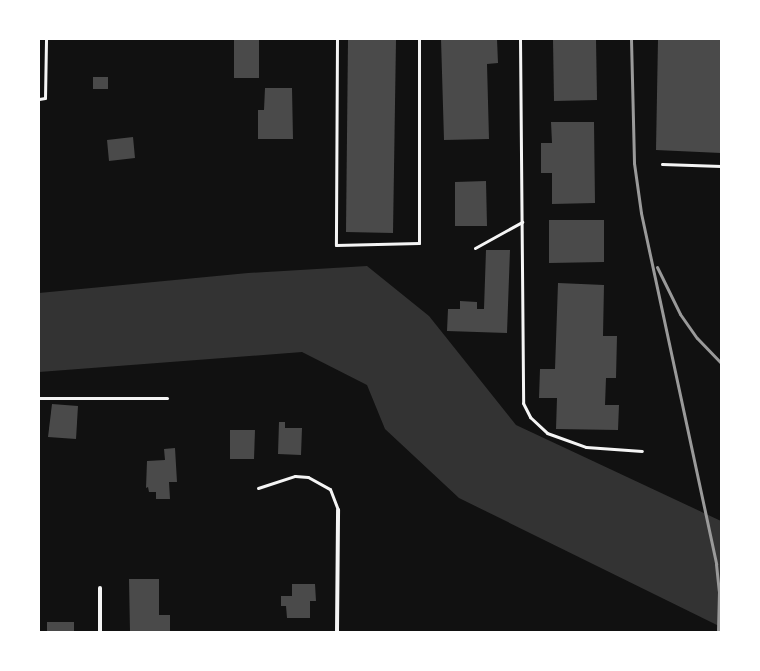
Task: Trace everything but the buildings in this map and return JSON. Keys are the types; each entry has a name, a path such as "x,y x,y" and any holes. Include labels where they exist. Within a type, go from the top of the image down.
{"street":[{"path":"338,510 338,632"},
{"path":"100,588 100,632"}],"lane":[{"path":"39,99 45,98 46,39"},
{"path":"337,39 336,245 419,243 419,39"},
{"path":"520,39 523,403 530,417 547,433 586,447 642,452"},
{"path":"662,164 721,166"},
{"path":"475,248 522,222"},
{"path":"39,398 167,398"},
{"path":"258,488 295,476 308,477 330,489 338,510"}],"shaded area":[{"path":"367,266 429,316 516,425 721,521 721,627 459,498 385,429 367,385 302,352 39,372 39,293 248,273"}],"railway":[{"path":"631,39 634,163 641,213 716,564 719,591 718,632"},
{"path":"657,267 680,314 697,338 721,363"}]}
